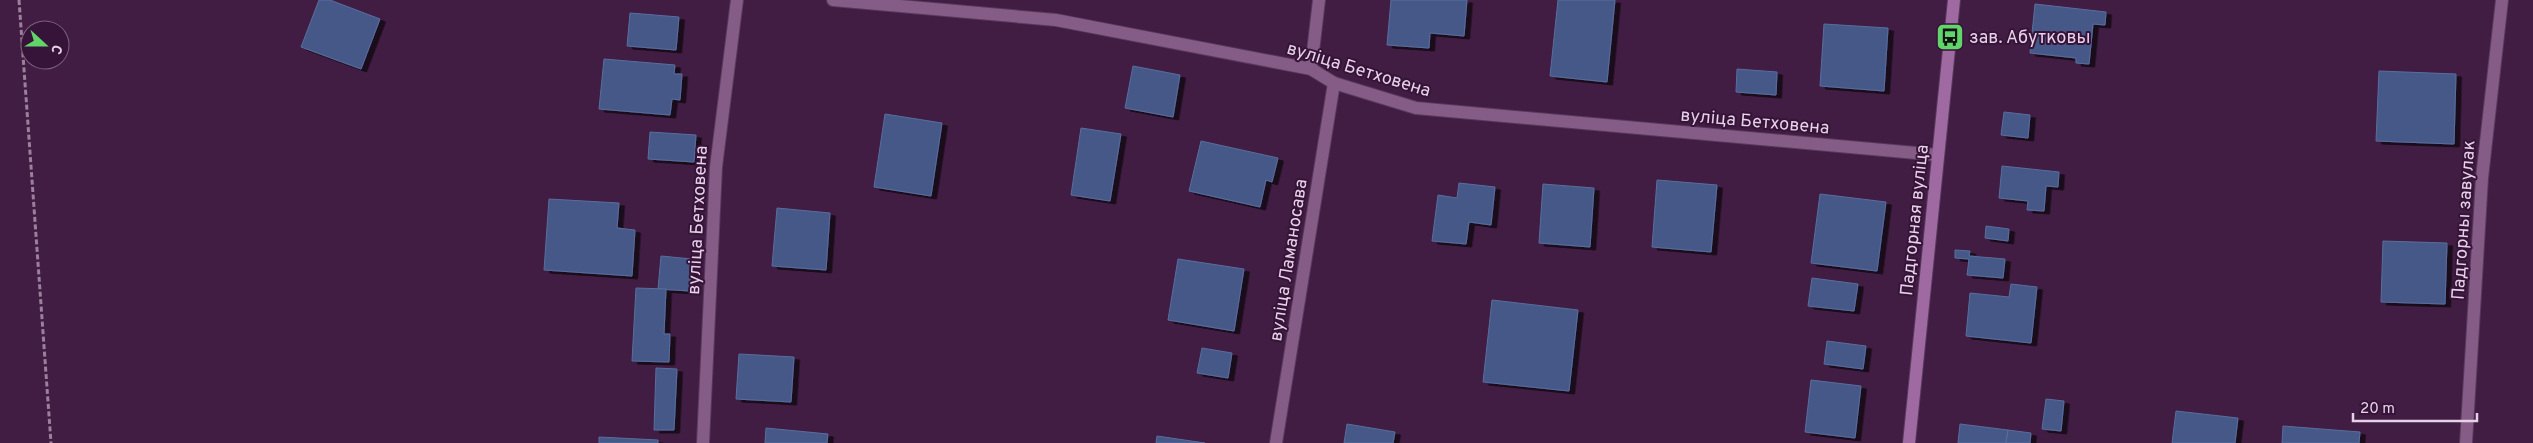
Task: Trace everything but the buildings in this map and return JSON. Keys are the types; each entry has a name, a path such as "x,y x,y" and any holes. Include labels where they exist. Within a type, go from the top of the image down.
{"street":[{"name":"вуліца Бетховена","path":"703,443 716,167 737,0"},
{"name":"вуліца Бетховена","path":"833,0 1056,20 1311,69 1334,83 1416,108 1938,155"},
{"path":"1311,69 1319,0"},
{"name":"Падгорная вуліца","path":"1909,443 1954,0"},
{"name":"Падгорны завулак","path":"2466,443 2482,178 2502,0"},
{"name":"вуліца Ламаносава","path":"1276,443 1334,83"}],"path":[{"path":"19,0 51,443"}],"place":[{"name":"зав. Абутковы","path":"1950,37"}]}
